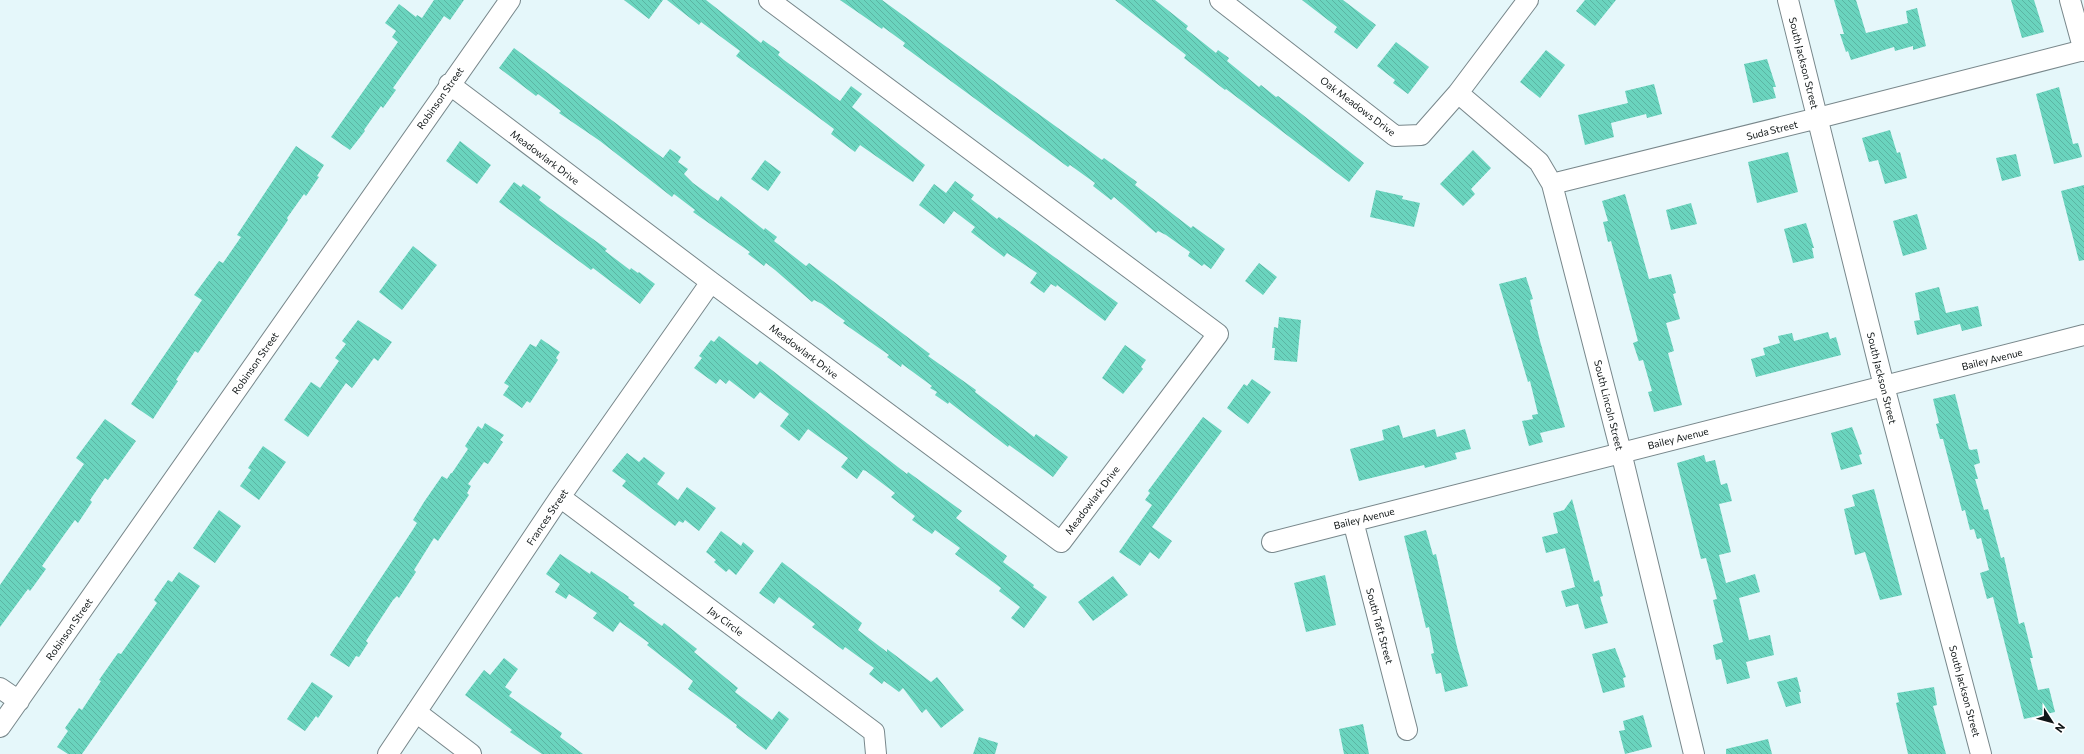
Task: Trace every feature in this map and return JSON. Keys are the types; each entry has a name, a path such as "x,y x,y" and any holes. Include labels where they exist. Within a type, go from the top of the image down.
{"street":[{"name":"Robinson Street","path":"0,727 449,84 510,0"},
{"name":"Meadowlark Drive","path":"449,84 711,282 1061,542 1218,334 769,0"},
{"name":"Oak Meadows Drive","path":"1220,0 1394,136 1421,135 1458,93 1528,0"},
{"name":"South Jackson Street","path":"1788,0 1884,386 1981,754"},
{"path":"2070,0 2084,50"},
{"name":"Suda Street","path":"1552,184 2084,50"},
{"name":"South Lincoln Street","path":"1458,93 1538,162 1552,184 1621,452 1694,754"},
{"name":"Frances Street","path":"388,754 560,497 711,282"},
{"name":"Bailey Avenue","path":"1272,542 2084,335"},
{"name":"Jay Circle","path":"560,497 874,732 876,754"},
{"name":"South Taft Street","path":"1353,522 1407,730"},
{"path":"0,688 19,701"},
{"path":"416,712 471,754"}],"building":[{"path":"434,0 464,0 450,20 444,16 393,88 396,90 383,108 381,106 364,130 365,131 350,150 331,137 398,42 392,37 396,31 385,23 399,4 416,17 417,15 422,18"},
{"path":"624,0 663,0 649,19"},
{"path":"667,0 706,0 761,43 763,40 780,52 778,55 784,60 840,101 851,86 862,94 852,107 925,165 913,182 860,145 855,152 831,134 834,129 736,56 740,51 701,22 699,25"},
{"path":"840,0 882,0 1102,160 1104,158 1137,182 1135,185 1191,228 1193,226 1225,249 1211,269 1204,264 1202,266 1188,256 1190,252 1166,235 1158,231 1156,233 1114,197 1111,200 1093,186 1095,183 1070,165 1068,167 903,46 905,43 883,27 882,29"},
{"path":"1115,0 1155,0 1188,26 1186,29 1216,53 1218,50 1229,58 1227,61 1259,87 1261,85 1276,97 1278,96 1364,163 1349,182 1226,89 1225,90 1184,58 1186,55"},
{"path":"1302,0 1343,0 1376,25 1357,49 1334,32 1337,27"},
{"path":"1585,0 1616,0 1595,26 1576,11"},
{"path":"1834,0 1856,0 1866,33 1908,23 1906,11 1917,8 1926,46 1913,50 1913,46 1895,51 1894,47 1851,60 1848,51 1846,52 1840,34 1844,34"},
{"path":"2011,0 2034,0 2044,32 2022,38"},
{"path":"1396,42 1429,67 1408,94 1393,83 1395,80 1377,66"},
{"path":"514,48 663,158 670,149 681,157 678,162 688,169 684,174 693,183 718,201 721,196 764,230 765,228 777,237 774,241 806,266 809,263 930,354 928,356 976,390 975,392 1034,437 1036,434 1068,457 1053,477 1009,445 1008,447 949,402 948,404 935,395 937,392 930,388 932,386 902,364 901,367 887,357 889,355 843,323 845,321 822,304 814,300 812,302 766,263 764,266 748,254 750,252 693,212 695,210 674,194 672,197 600,141 559,113 561,111 538,94 536,96 499,68"},
{"path":"1546,50 1565,65 1540,98 1520,82"},
{"path":"1767,59 1776,87 1773,87 1776,98 1753,103 1744,64"},
{"path":"1654,84 1662,114 1647,118 1646,114 1611,123 1614,137 1585,145 1578,115 1628,103 1625,91"},
{"path":"2059,87 2073,144 2078,143 2082,157 2054,164 2036,94"},
{"path":"1890,130 1897,153 1900,152 1907,178 1885,184 1878,160 1869,162 1862,138"},
{"path":"460,141 491,165 477,184 446,161"},
{"path":"296,146 324,165 317,176 319,177 306,196 304,194 287,218 288,220 198,353 195,351 176,380 178,381 153,419 131,404 202,300 194,295 219,261 223,263 241,237 237,235"},
{"path":"1473,150 1491,168 1471,189 1475,194 1463,206 1440,184"},
{"path":"1788,152 1798,192 1757,203 1748,162"},
{"path":"2016,154 2021,176 2002,181 1996,158"},
{"path":"765,160 781,172 768,191 751,179"},
{"path":"955,181 974,195 971,199 997,219 999,217 1118,303 1105,321 1057,285 1056,287 1051,284 1044,293 1030,283 1037,273 1007,253 1004,257 971,232 975,227 954,211 944,224 919,205 934,184 946,193"},
{"path":"514,182 521,187 523,184 541,197 539,200 607,249 605,251 630,270 631,268 638,273 639,272 655,284 640,304 593,268 591,270 499,202"},
{"path":"2084,185 2084,260 2079,261 2061,191"},
{"path":"1376,190 1403,196 1402,199 1420,203 1414,227 1370,217"},
{"path":"1625,194 1649,279 1671,274 1676,293 1673,294 1680,319 1666,323 1674,351 1668,353 1682,405 1654,412 1648,392 1652,391 1643,360 1639,361 1633,343 1638,341 1611,241 1608,242 1603,222 1608,221 1602,201"},
{"path":"1691,203 1697,224 1671,230 1666,210"},
{"path":"1917,214 1927,249 1903,256 1893,221"},
{"path":"1806,223 1814,248 1812,248 1814,258 1793,263 1784,229"},
{"path":"413,246 437,265 402,310 379,292"},
{"path":"1259,263 1277,277 1263,295 1245,281"},
{"path":"1526,277 1533,299 1530,300 1540,341 1565,427 1540,433 1543,442 1529,446 1522,421 1533,419 1532,415 1538,414 1530,381 1528,382 1499,284"},
{"path":"1939,287 1946,313 1978,306 1982,326 1962,331 1960,324 1917,335 1914,321 1920,320 1915,293"},
{"path":"1279,317 1301,320 1297,362 1274,360 1275,348 1272,348 1274,327 1278,328"},
{"path":"358,320 392,342 378,361 374,358 352,388 346,383 308,437 284,420 311,382 320,388 339,361 335,358 346,344 342,341"},
{"path":"1828,332 1830,339 1836,337 1841,355 1756,377 1751,359 1765,355 1763,348 1780,343 1778,336 1792,333 1794,341"},
{"path":"719,336 757,365 760,361 907,474 908,472 962,511 956,518 1007,556 1003,562 1034,585 1033,587 1047,597 1024,628 1011,618 1020,607 999,591 1001,588 955,554 960,548 935,530 932,534 912,520 915,516 891,497 895,493 866,471 863,470 857,479 841,467 848,458 808,429 799,441 780,426 789,414 760,392 754,399 729,380 726,384 720,379 716,384 694,368 702,358 699,356 711,340 714,342"},
{"path":"541,339 560,352 556,358 558,360 530,403 527,401 522,408 503,395 509,386 504,383 530,344 536,347"},
{"path":"1125,345 1146,360 1141,367 1143,369 1123,394 1102,378"},
{"path":"1252,379 1271,392 1248,424 1227,408 1244,384 1247,386"},
{"path":"1955,394 1969,449 1977,449 1980,463 1974,465 1978,479 1975,479 1984,510 1988,509 2001,558 2004,557 2019,624 2024,622 2033,658 2030,658 2038,690 2049,688 2055,712 2024,719 1993,597 1987,599 1980,573 1989,570 1981,538 1977,539 1974,529 1970,530 1965,510 1962,511 1943,439 1940,439 1936,424 1939,423 1933,399"},
{"path":"1203,417 1222,431 1152,527 1172,541 1159,559 1150,552 1140,566 1119,552 1152,505 1145,500 1150,493 1148,491"},
{"path":"105,419 136,441 108,480 105,478 90,500 92,502 78,523 75,520 42,566 46,569 30,591 28,589 0,627 0,585 84,464 76,458"},
{"path":"485,423 504,435 500,440 503,442 488,464 484,462 468,484 471,486 467,493 469,495 438,541 434,538 414,570 416,572 399,598 397,596 393,600 366,641 368,643 359,657 356,656 349,667 330,655 417,523 413,520 424,502 442,476 447,479 452,473 468,449 465,446 478,426 482,429"},
{"path":"1399,425 1403,438 1435,429 1437,437 1465,429 1471,449 1455,453 1457,459 1425,468 1424,465 1359,481 1350,449 1384,440 1382,430"},
{"path":"1852,427 1862,454 1859,455 1862,464 1841,470 1831,433"},
{"path":"263,446 286,462 259,500 240,486 251,470 248,468"},
{"path":"627,453 639,462 644,457 665,473 657,484 678,500 687,487 716,508 699,531 685,520 683,523 679,521 675,526 622,486 626,481 612,471"},
{"path":"1704,455 1706,462 1715,460 1721,485 1727,483 1732,501 1719,504 1731,552 1719,555 1726,583 1755,574 1760,592 1739,598 1749,640 1770,635 1774,655 1746,662 1750,678 1727,684 1721,659 1716,660 1713,645 1723,642 1713,600 1717,599 1706,558 1701,559 1677,463"},
{"path":"1874,489 1902,595 1880,600 1865,552 1855,555 1844,509 1855,506 1852,495"},
{"path":"1572,499 1594,582 1599,580 1603,596 1600,597 1608,623 1585,629 1578,604 1566,607 1561,591 1575,587 1565,548 1546,553 1542,537 1558,533 1553,513 1564,510"},
{"path":"219,510 241,526 215,563 193,548"},
{"path":"1426,530 1433,555 1436,554 1457,647 1468,686 1445,692 1441,673 1436,674 1431,654 1434,653 1429,627 1426,628 1404,536"},
{"path":"721,531 741,546 743,542 754,551 736,575 729,569 726,572 714,562 716,560 706,552"},
{"path":"560,554 590,574 591,571 629,597 628,598 635,603 633,605 662,626 664,623 697,649 694,652 738,688 735,692 772,720 779,711 789,719 766,750 736,727 737,725 688,689 693,681 647,645 649,643 620,622 613,632 593,618 597,613 569,594 566,599 555,592 560,584 546,574"},
{"path":"782,562 862,623 858,630 887,652 887,649 931,682 937,677 964,710 941,728 926,709 922,713 903,688 899,692 884,681 882,684 869,674 874,668 845,647 843,650 812,627 815,624 779,597 774,604 759,593"},
{"path":"179,572 200,586 82,754 68,754 57,747 68,731 65,728 79,708 82,710 101,681 99,680 118,653 121,654 157,603 154,600 168,580 172,582"},
{"path":"1325,575 1336,625 1306,632 1294,583"},
{"path":"1113,576 1128,595 1093,621 1078,602"},
{"path":"1615,648 1626,677 1623,678 1625,687 1603,693 1592,654"},
{"path":"504,658 518,669 505,687 512,692 509,696 562,733 560,737 583,754 542,754 510,732 512,730 465,695 484,670 490,675"},
{"path":"1797,677 1801,692 1799,692 1801,703 1786,707 1777,682"},
{"path":"312,682 333,696 318,718 316,716 305,731 287,719"},
{"path":"1934,687 1937,705 1933,706 1946,754 1908,754 1896,703 1899,702 1897,693"},
{"path":"1643,715 1652,747 1625,754 1619,731 1625,730 1623,721"},
{"path":"1363,724 1369,754 1344,754 1339,729"},
{"path":"979,737 998,743 995,754 973,754"},
{"path":"1768,739 1772,754 1726,754 1726,749"}]}
